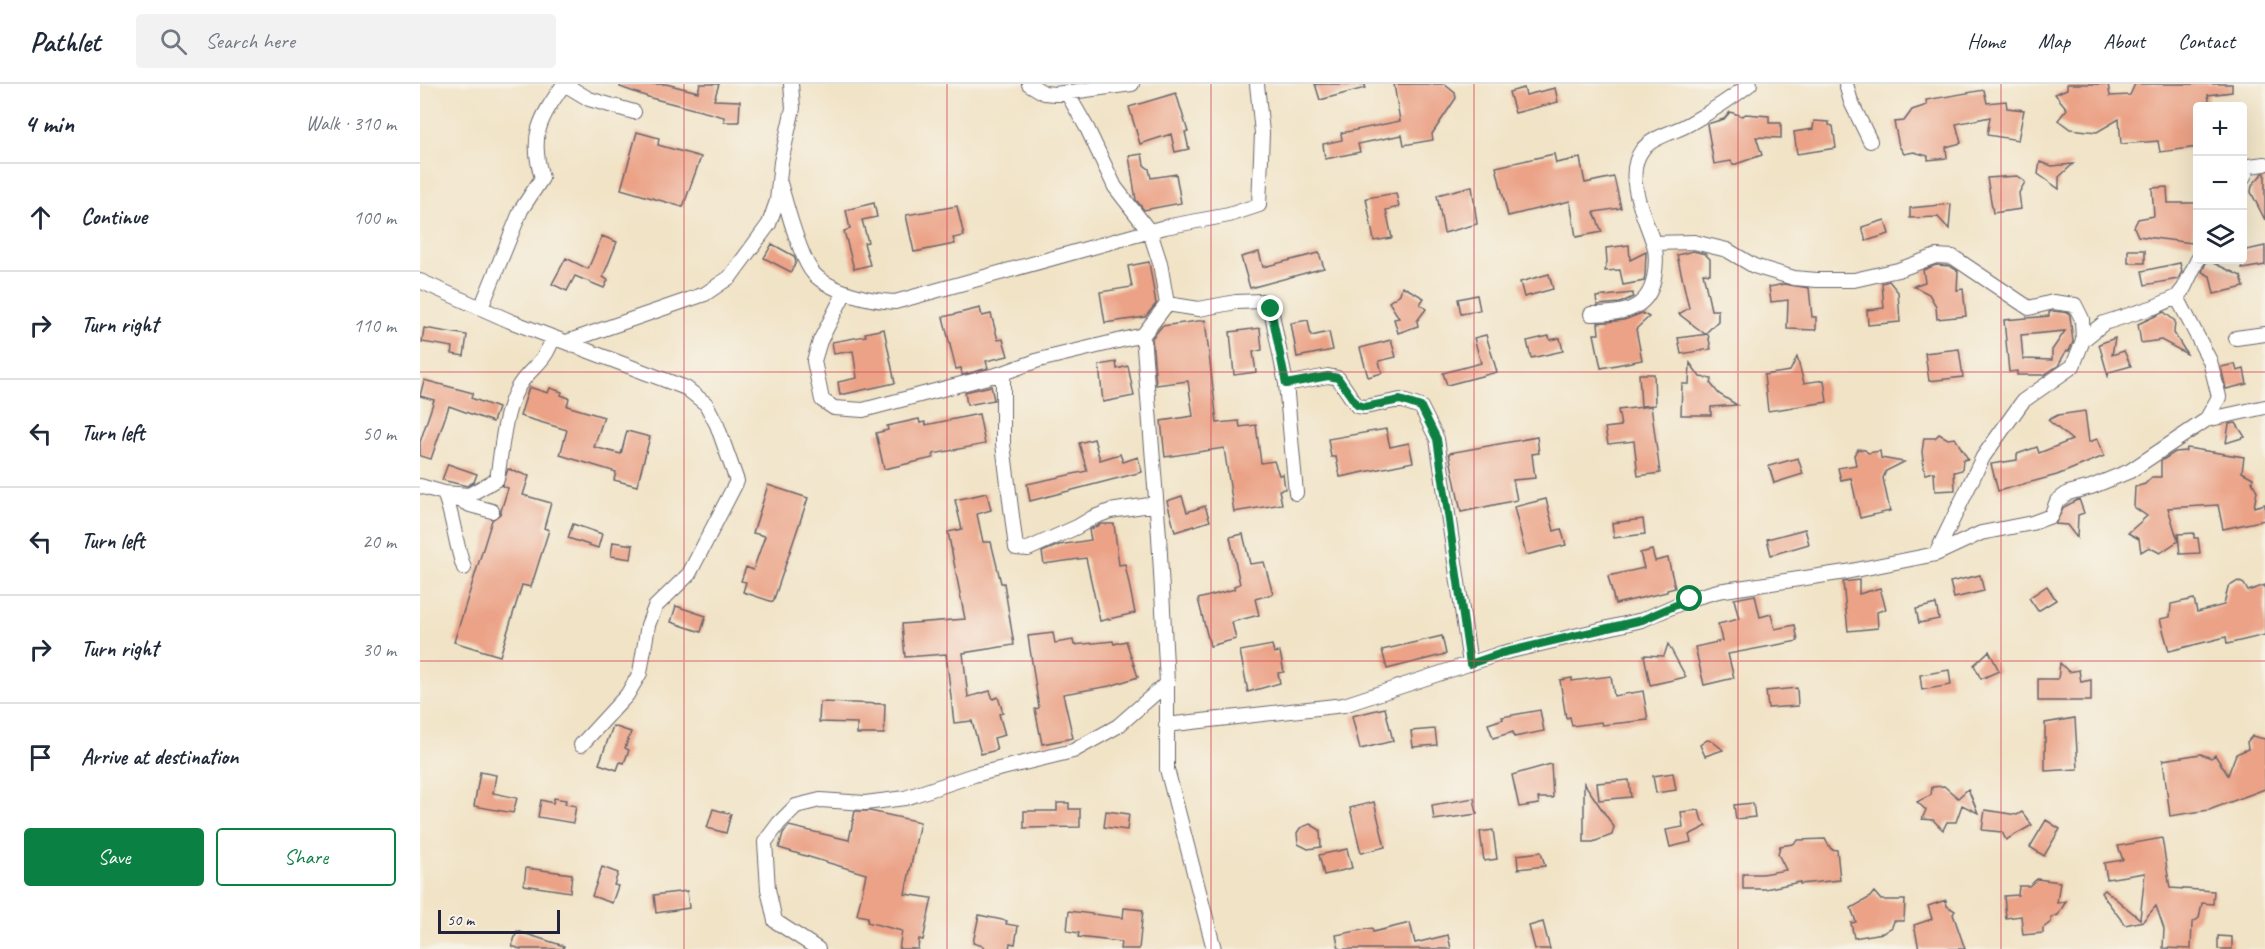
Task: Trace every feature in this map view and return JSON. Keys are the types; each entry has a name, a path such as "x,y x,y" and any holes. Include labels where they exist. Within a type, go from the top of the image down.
{"street":[{"path":"481,308 521,210 542,178 534,152 542,116 564,84 597,103 634,112"},
{"path":"444,493 469,495 497,479 509,407 518,387 559,339 705,294 730,277 769,224 777,201 781,162 793,108 791,84"},
{"path":"1029,84 1044,93 1067,93 1132,84"},
{"path":"780,183 800,245 813,274 845,292 873,301 895,302 1150,232 1229,215 1259,205 1262,133 1257,84"},
{"path":"1591,314 1615,314 1631,310 1646,302 1656,269 1654,243 1642,217 1635,181 1638,157 1642,149 1689,124 1750,84"},
{"path":"1846,84 1870,141"},
{"path":"845,292 820,340 814,361 822,400 834,408 863,410 1003,373 1039,360 1143,335 1167,304 1160,263 1150,232 1115,187 1088,128 1067,93"},
{"path":"2247,169 2249,165 2265,164"},
{"path":"1654,243 1694,242 1727,250 1754,266 1772,272 1817,280 1854,280 1898,270 1936,256 1953,257 2030,308 2053,302 2075,305 2082,319 2083,340 2073,366 2023,401 1998,433 1983,457 1936,554"},
{"path":"2083,340 2104,323 2154,308 2177,297 2196,264"},
{"path":"420,281 481,308 686,388 706,404 717,425 737,482 689,574 655,607 648,625 640,673 627,695 580,745"},
{"path":"2177,297 2210,361 2219,397 2206,420"},
{"path":"1167,304 1199,309 1236,302 1262,301 1271,309 1286,384 1296,493"},
{"path":"2236,338 2265,334"},
{"path":"1143,335 1167,683 1167,769 1214,949"},
{"path":"1003,373 1003,444 1016,548 1028,549 1110,511 1156,504"},
{"path":"1286,384 1328,376 1338,378 1357,405 1365,407 1400,400 1421,407 1437,439 1470,664"},
{"path":"1166,725 1344,705 1502,653 1642,620 1690,599 1718,591 1846,572 1936,554 1981,533 2032,523 2051,516 2057,501 2068,493 2091,487 2130,471 2206,420 2265,407"},
{"path":"420,486 492,511"},
{"path":"444,493 453,517 458,553 464,568"},
{"path":"818,949 775,921 768,889 765,842 779,822 796,806 820,800 865,803 905,798 974,775 1072,751 1089,745 1118,726 1167,683"}],"building":[{"path":"620,84 666,84 698,92 700,84 719,84 714,100 740,101 739,122 724,122 724,117 651,98 620,87"},
{"path":"1315,84 1365,84 1365,88 1320,100"},
{"path":"1394,84 1444,84 1455,93 1456,98 1432,134 1433,140 1404,145 1402,135 1358,144 1360,152 1325,159 1323,144 1342,140 1341,133 1400,121"},
{"path":"2067,84 2108,84 2110,96 2130,95 2135,84 2232,84 2232,92 2208,95 2209,102 2193,102 2193,148 2160,152 2158,141 2121,144 2119,119 2097,132 2070,129 2058,120 2067,109 2055,94 2067,89"},
{"path":"1524,88 1526,95 1555,88 1558,102 1515,113 1509,92"},
{"path":"1984,90 1987,103 2006,101 2007,108 2024,110 2018,140 1987,135 1990,117 1956,124 1961,143 1946,147 1947,158 1928,160 1928,156 1914,152 1904,154 1899,146 1894,122 1904,121 1912,110 1927,105 1926,100"},
{"path":"1176,93 1188,132 1185,132 1189,149 1175,152 1171,134 1140,144 1129,107"},
{"path":"1730,112 1742,116 1746,114 1769,116 1769,123 1781,123 1781,138 1756,137 1762,155 1733,165 1731,161 1714,164 1707,124 1724,119"},
{"path":"1814,121 1829,122 1829,125 1833,126 1836,148 1797,154 1794,132 1813,129"},
{"path":"637,132 659,138 658,145 701,157 683,207 621,189"},
{"path":"1142,154 1144,165 1149,169 1151,178 1176,174 1181,203 1144,210 1136,200 1129,156"},
{"path":"1554,154 1556,163 1580,158 1585,183 1614,177 1621,208 1594,212 1602,232 1576,237 1570,201 1508,216 1496,167"},
{"path":"2040,162 2052,166 2073,164 2059,177 2059,189 2038,174"},
{"path":"2265,173 2265,220 2251,192 2252,185"},
{"path":"2017,176 2025,182 2019,193 2021,209 1993,213 1987,178"},
{"path":"1472,186 1477,224 1444,233 1437,195"},
{"path":"2167,187 2168,203 2193,203 2192,243 2138,236 2134,227 2138,219 2154,216 2152,188"},
{"path":"1396,193 1399,207 1386,210 1392,238 1374,241 1366,198"},
{"path":"874,203 877,217 862,220 868,242 864,243 870,265 854,269 844,231 850,229 846,210"},
{"path":"1951,204 1949,229 1938,217 1910,218 1910,208"},
{"path":"957,206 964,236 953,238 955,244 914,252 906,215"},
{"path":"1885,220 1889,234 1866,241 1862,227"},
{"path":"602,236 617,242 603,277 608,280 604,288 575,276 567,291 552,284 566,258 588,269"},
{"path":"772,244 794,256 796,262 791,272 764,258"},
{"path":"1629,245 1630,260 1646,252 1645,275 1644,281 1623,285 1620,270 1605,271 1606,248"},
{"path":"2265,246 2265,265 2242,269 2242,264 2247,264 2247,250"},
{"path":"2128,250 2145,250 2145,263 2128,263"},
{"path":"1693,251 1705,254 1710,259 1710,274 1703,273 1711,310 1718,310 1718,321 1705,334 1679,314 1689,308 1677,255"},
{"path":"1259,252 1263,267 1319,253 1324,268 1250,288 1241,257"},
{"path":"1149,262 1156,304 1145,317 1105,323 1100,292 1132,287 1128,266"},
{"path":"2180,263 2182,271 2178,279 2145,285 2142,271"},
{"path":"2205,264 2216,264 2241,276 2244,287 2214,294 2210,276 2202,272"},
{"path":"1936,265 1950,266 1958,271 1957,290 1963,289 1966,316 1937,319 1936,306 1929,294 1913,286 1925,282 1923,270"},
{"path":"1549,274 1553,289 1524,297 1520,282"},
{"path":"1889,281 1898,292 1900,322 1868,325 1867,310 1884,308 1882,283"},
{"path":"1784,284 1809,288 1812,317 1816,317 1816,330 1787,329 1788,300 1771,302 1769,287"},
{"path":"1402,286 1424,298 1420,304 1426,309 1417,321 1418,326 1398,333 1394,319 1399,318 1389,302 1400,294"},
{"path":"1633,293 1633,297 1620,303 1597,305 1596,297"},
{"path":"1477,295 1480,310 1461,314 1458,299"},
{"path":"980,308 982,316 991,314 998,340 1003,339 1008,356 986,361 988,368 962,375 961,368 956,369 943,317"},
{"path":"2049,312 2069,313 2073,342 2069,351 2066,351 2058,366 2044,375 2017,375 2017,371 2009,372 2004,320 2049,316","holes":["2065,331 2052,350 2052,360 2023,359 2021,335"]},
{"path":"2164,312 2175,321 2174,333 2187,354 2161,340 2141,343 2138,324"},
{"path":"1642,313 1649,317 1636,329 1642,360 1601,368 1594,334 1599,334 1598,323 1624,320"},
{"path":"1205,320 1217,423 1239,421 1240,427 1256,425 1261,463 1274,461 1279,475 1283,474 1285,489 1279,490 1282,504 1234,512 1224,448 1165,457 1161,421 1193,416 1188,381 1156,385 1152,338 1162,326"},
{"path":"1308,320 1311,336 1329,332 1333,350 1297,357 1291,323"},
{"path":"424,328 467,335 464,356 452,354 453,347 422,342"},
{"path":"1260,328 1262,350 1253,352 1256,372 1234,375 1230,332"},
{"path":"884,329 895,383 840,395 838,382 857,378 853,351 834,354 832,342 866,336 865,333"},
{"path":"1708,334 1711,349 1681,354 1678,338"},
{"path":"1486,335 1497,372 1447,385 1443,373 1481,363 1474,338"},
{"path":"1549,336 1550,340 1560,338 1563,351 1531,358 1527,341"},
{"path":"2115,338 2112,355 2124,351 2131,366 2109,372 2108,376 2099,344"},
{"path":"1391,340 1396,357 1379,361 1382,373 1368,377 1360,348"},
{"path":"1959,349 1963,377 1929,381 1925,353"},
{"path":"1797,357 1804,383 1824,380 1827,402 1768,411 1764,375 1790,371"},
{"path":"1116,362 1117,369 1128,366 1134,396 1103,402 1099,365"},
{"path":"1690,363 1700,377 1712,379 1711,384 1719,394 1737,405 1711,407 1711,415 1681,415 1682,384 1689,384"},
{"path":"2235,364 2237,371 2244,369 2247,384 2226,389 2221,367"},
{"path":"1639,374 1654,374 1655,405 1641,406"},
{"path":"424,380 473,393 471,398 498,408 493,422 449,406 431,459 420,456 420,442 434,400 420,396"},
{"path":"991,386 994,400 967,405 965,392"},
{"path":"529,387 548,393 550,388 562,392 561,395 569,398 567,406 604,417 594,447 621,454 627,431 650,437 637,486 614,480 616,472 560,455 567,430 520,416"},
{"path":"1651,406 1660,473 1638,476 1634,441 1608,444 1605,428 1621,426 1618,410"},
{"path":"2085,411 2089,442 2097,439 2104,456 2057,475 1998,491 1991,464 2017,460 2017,454 2037,447 2039,453 2072,440 2048,420 2058,415"},
{"path":"979,414 985,444 933,454 933,458 884,469 876,433 888,430 887,426 919,419 920,423 925,422 926,425"},
{"path":"2236,423 2245,437 2226,443 2229,424"},
{"path":"1386,429 1390,447 1409,443 1413,462 1340,477 1336,457 1331,457 1328,439"},
{"path":"1939,434 1948,439 1955,438 1968,459 1963,460 1962,470 1954,472 1955,490 1935,491 1934,472 1925,474 1922,452 1924,438 1935,438"},
{"path":"1537,437 1539,453 1532,454 1535,478 1513,480 1517,500 1461,512 1449,453"},
{"path":"1094,439 1100,460 1120,454 1123,462 1138,457 1142,472 1030,501 1027,484 1087,471 1079,443"},
{"path":"2187,448 2244,457 2242,472 2253,478 2252,482 2257,491 2254,507 2265,504 2265,520 2223,529 2218,505 2168,508 2178,541 2160,553 2149,547 2141,552 2139,539 2128,533 2147,516 2134,507 2135,487 2145,484 2152,477 2161,477 2161,461 2175,452 2186,451"},
{"path":"1858,449 1868,453 1880,451 1881,458 1904,462 1886,471 1883,478 1890,511 1860,518 1851,478 1841,480 1838,468 1856,465 1854,455"},
{"path":"1798,458 1803,474 1774,483 1769,466"},
{"path":"448,464 477,474 474,482 467,486 442,480"},
{"path":"508,469 529,476 523,495 551,503 544,528 549,530 531,587 522,585 500,656 454,642 492,520 500,514 508,488 502,486"},
{"path":"768,485 808,498 773,602 743,592 746,582 741,581 746,567 753,570 765,536 753,533"},
{"path":"987,493 991,510 977,514 983,542 991,542 1001,583 1004,583 1014,645 963,653 968,697 990,691 993,699 998,697 1003,713 999,714 1005,735 994,738 997,750 981,754 972,721 954,723 946,654 905,657 902,624 965,619 948,532 962,529 955,500"},
{"path":"1182,496 1187,512 1205,506 1210,521 1175,532 1167,501"},
{"path":"1546,499 1554,531 1561,529 1566,545 1526,555 1514,507"},
{"path":"2079,499 2084,513 2078,515 2077,538 2067,525 2055,524 2064,507"},
{"path":"1643,519 1645,534 1614,538 1612,523"},
{"path":"573,524 602,534 598,548 568,538"},
{"path":"1101,524 1114,524 1119,565 1125,564 1135,613 1100,621 1086,558 1044,564 1042,552 1059,545 1091,540 1089,530"},
{"path":"1805,529 1809,544 1771,555 1767,539"},
{"path":"2194,533 2194,538 2198,538 2200,553 2180,554 2178,534"},
{"path":"1243,534 1250,564 1264,562 1273,594 1255,599 1259,615 1232,622 1236,639 1210,646 1198,599 1235,589 1234,586 1240,584 1230,537"},
{"path":"613,542 633,545 631,559 611,556"},
{"path":"1652,550 1655,561 1668,558 1675,588 1667,592 1615,604 1608,576 1644,568 1640,553"},
{"path":"1980,575 1984,591 1954,598 1950,582"},
{"path":"1859,580 1859,594 1880,588 1886,609 1877,612 1878,628 1848,631 1843,582"},
{"path":"2238,581 2244,584 2248,591 2265,585 2265,635 2227,644 2226,637 2169,651 2160,619 2170,617 2171,604 2194,599 2197,612 2224,605 2228,587"},
{"path":"2047,586 2056,600 2038,611 2029,598"},
{"path":"1755,595 1760,617 1771,614 1775,629 1795,625 1798,641 1728,654 1734,678 1704,685 1695,647 1722,641 1718,624 1739,619 1734,599"},
{"path":"1936,604 1939,619 1919,623 1916,609"},
{"path":"676,606 706,616 701,632 671,622"},
{"path":"1053,633 1055,643 1073,640 1074,645 1113,641 1114,644 1126,641 1138,677 1110,686 1063,694 1073,738 1042,744 1035,709 1039,708 1028,636"},
{"path":"1442,636 1446,654 1387,669 1382,650"},
{"path":"1668,644 1686,677 1650,685 1644,655 1664,656"},
{"path":"1272,645 1274,653 1280,652 1284,672 1278,673 1280,683 1248,692 1240,651"},
{"path":"1989,651 1999,671 1981,679 1974,665"},
{"path":"2060,663 2069,672 2079,670 2081,682 2091,680 2091,701 2038,701 2038,679 2058,679"},
{"path":"1949,670 1951,685 1922,690 1920,675"},
{"path":"1611,676 1614,696 1643,691 1648,720 1572,726 1570,717 1566,718 1560,680 1572,678 1572,681"},
{"path":"1797,688 1798,706 1768,708 1766,691"},
{"path":"820,702 885,704 884,734 857,734 857,723 819,722"},
{"path":"1385,708 1393,741 1360,749 1352,716"},
{"path":"1540,710 1544,731 1514,737 1513,732 1493,738 1488,724 1503,719 1502,717"},
{"path":"2075,718 2078,769 2045,771 2045,723"},
{"path":"613,726 631,732 625,748 629,750 624,763 620,762 617,770 599,764"},
{"path":"1435,729 1437,745 1413,747 1411,731"},
{"path":"2252,736 2265,739 2265,789 2209,810 2170,816 2163,760 2201,754 2211,758 2215,755 2228,775 2236,754 2248,749 2247,742"},
{"path":"1707,740 1712,741 1723,750 1705,756 1700,745"},
{"path":"1551,764 1553,798 1538,798 1539,804 1519,807 1512,775"},
{"path":"480,772 496,775 493,793 517,798 513,813 474,806"},
{"path":"1673,773 1676,790 1656,793 1653,776"},
{"path":"1629,780 1631,797 1599,800 1597,783"},
{"path":"1584,783 1614,827 1612,835 1593,842 1584,842"},
{"path":"1944,786 1958,798 1968,789 1978,813 1962,805 1956,822 1947,822 1943,830 1933,820 1922,819 1926,810 1917,802 1931,795 1932,787"},
{"path":"554,798 566,800 565,804 576,806 573,823 538,817 541,800 553,803"},
{"path":"1474,798 1477,814 1434,820 1432,805"},
{"path":"1374,802 1385,847 1361,853 1350,808"},
{"path":"1057,803 1069,803 1069,809 1080,809 1080,827 1024,828 1024,811 1057,811"},
{"path":"1753,803 1755,817 1736,819 1734,805"},
{"path":"713,809 731,814 726,833 707,828"},
{"path":"1699,810 1702,821 1707,826 1689,835 1691,842 1670,847 1666,830 1683,827 1681,812"},
{"path":"1985,810 2017,815 2022,812 2032,825 2006,840 2002,832 1982,830"},
{"path":"855,811 870,811 920,822 905,894 932,898 923,940 919,939 918,949 899,949 902,931 867,922 868,917 857,915 866,874 779,848 783,833 789,826 849,840"},
{"path":"1106,811 1129,814 1127,830 1104,827"},
{"path":"2046,820 2060,829 2044,856 2030,847"},
{"path":"1310,824 1320,830 1321,847 1308,849 1298,844 1297,833 1300,828"},
{"path":"1493,830 1497,859 1484,861 1480,832"},
{"path":"2162,838 2170,888 2214,891 2213,904 2202,903 2199,918 2192,923 2191,949 2163,948 2164,929 2156,906 2143,921 2125,925 2101,893 2105,890 2140,919 2145,873 2107,879 2104,863 2123,860 2118,846"},
{"path":"1825,839 1831,849 1837,850 1840,880 1800,884 1800,882 1765,889 1743,889 1743,874 1786,870 1778,854 1780,846 1793,844 1798,840"},
{"path":"1347,849 1352,868 1324,875 1319,855"},
{"path":"1541,852 1545,866 1518,869 1517,855"},
{"path":"602,867 618,873 614,885 618,886 612,903 592,896"},
{"path":"526,868 572,874 570,892 524,885"},
{"path":"2037,879 2060,882 2057,903 2066,901 2058,915 2051,917 2051,922 2043,928 2043,933 2023,935 2021,916 2006,918 2004,896 2018,895 2019,886 2029,886"},
{"path":"687,891 689,908 656,913 654,895"},
{"path":"1874,892 1881,900 1905,900 1904,921 1894,921 1892,927 1883,933 1854,938 1851,923 1856,922 1851,908 1869,898"},
{"path":"1946,900 1947,906 1955,911 1953,914 1965,949 1919,949 1914,925 1932,919 1928,906"},
{"path":"1124,908 1143,910 1139,949 1120,949 1121,942 1078,937 1079,933 1067,931 1069,911 1123,918"},
{"path":"979,915 1007,921 1006,924 1018,926 1015,944 1010,943 1009,949 983,949 983,946 973,943"},
{"path":"1543,922 1550,949 1535,949 1529,926"},
{"path":"1410,923 1415,943 1448,935 1451,949 1339,949 1336,935 1372,928 1373,932"},
{"path":"517,931 564,946 563,949 520,949 512,946"},
{"path":"2218,936 2232,937 2232,949 2218,949"}],"route":[{"path":"1271,309 1286,384 1328,376 1338,378 1357,405 1365,407 1400,400 1421,407 1437,439 1450,518 1459,604 1470,664 1502,653 1642,620 1690,599"}]}
